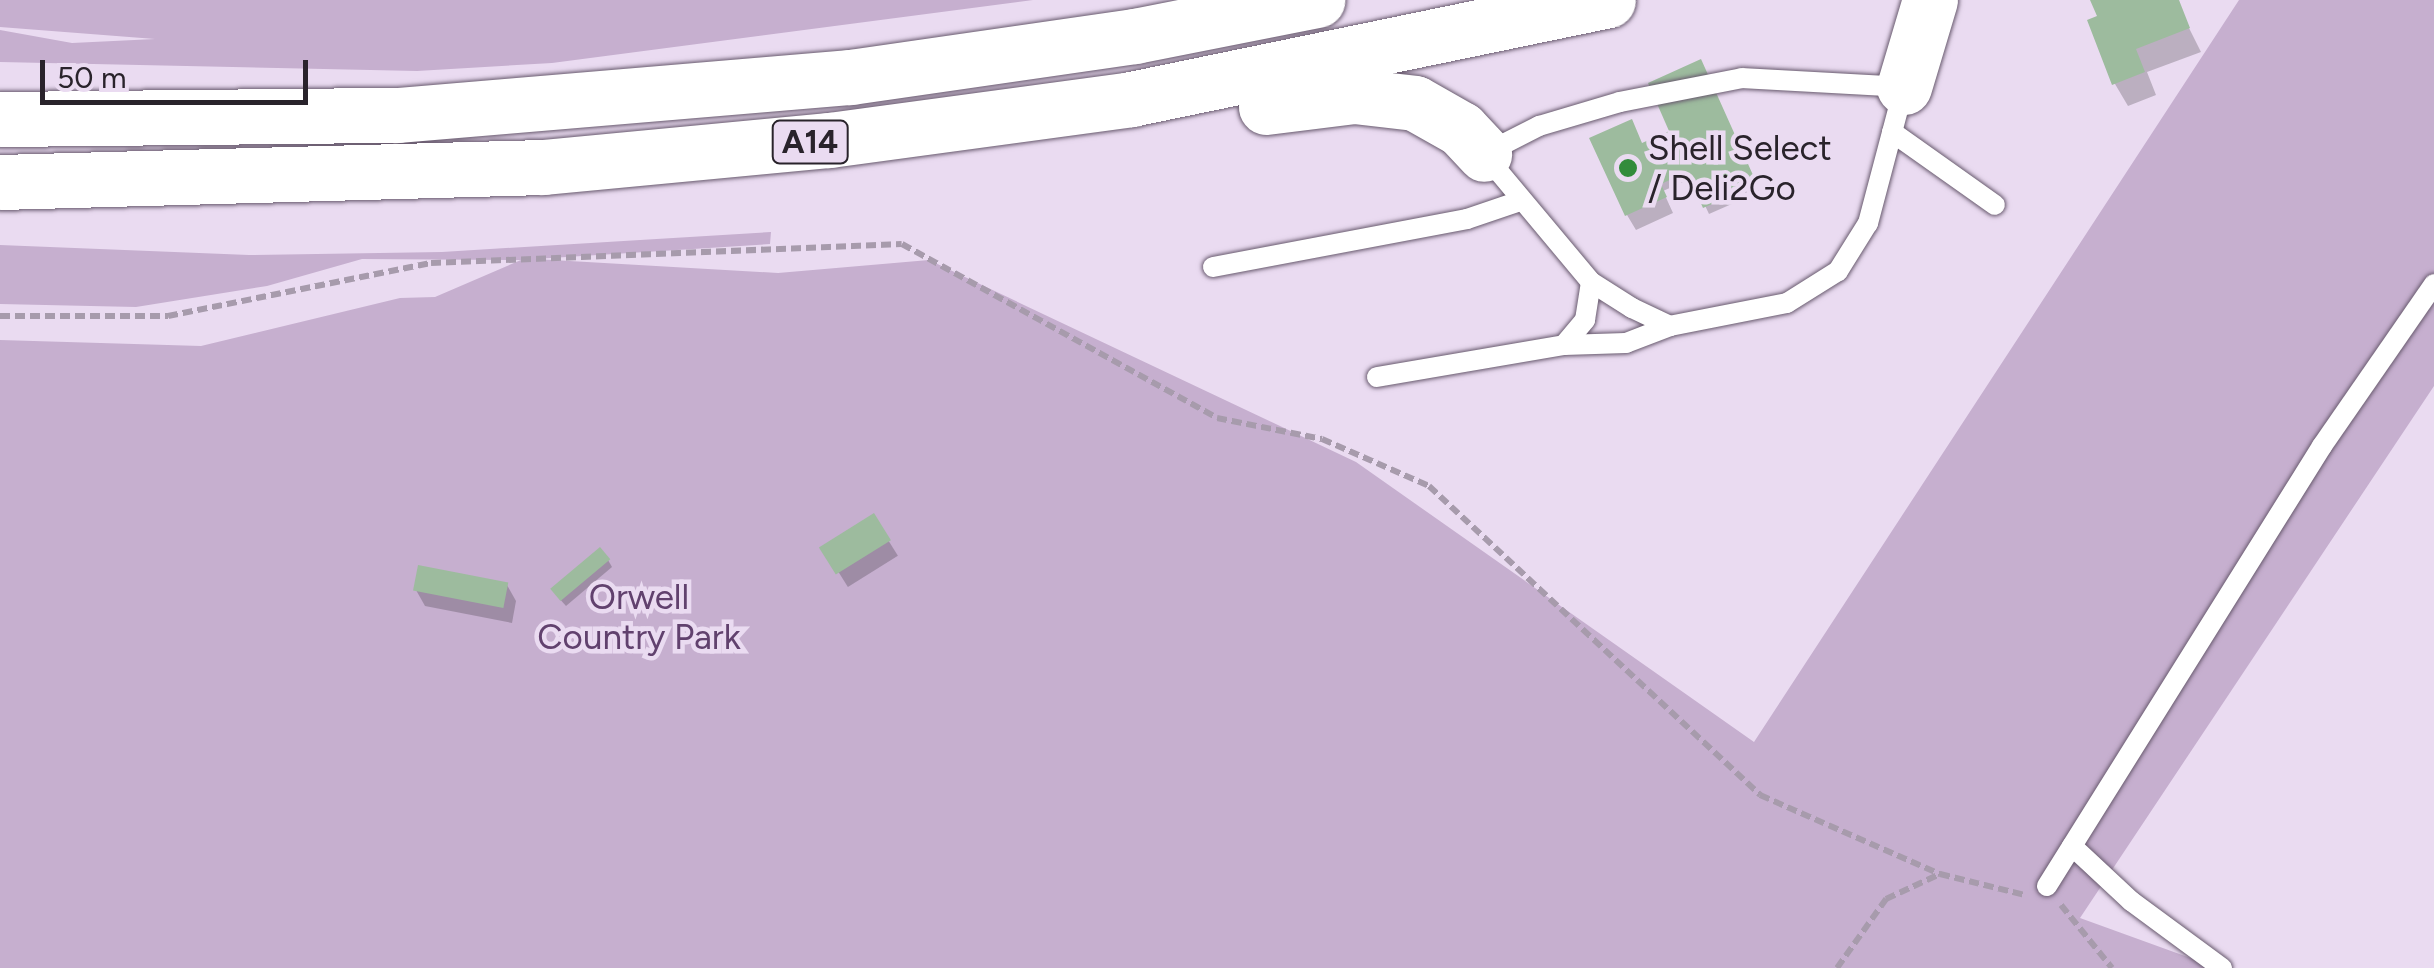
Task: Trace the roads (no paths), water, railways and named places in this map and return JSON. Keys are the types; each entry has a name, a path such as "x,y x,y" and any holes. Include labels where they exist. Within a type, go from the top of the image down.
{"highway":[{"name":"A14","path":"0,119 398,114 850,76 1135,36 1317,0"},
{"name":"A14","path":"0,182 543,167 829,140 1131,99 1608,0"},
{"path":"1898,109 1930,0"},
{"name":"A14","path":"1131,99 1262,108 1354,96 1415,104 1461,129 1484,154"}],"lane":[{"path":"1670,326 1591,282 1484,154 1539,126 1620,102 1742,78 1898,109 1996,205"},
{"path":"1377,378 1564,345 1626,343 1670,326 1787,303 1838,271 1868,223 1898,109"},
{"path":"1213,266 1466,219 1520,201"},
{"path":"1564,345 1585,320 1591,282"},
{"path":"2048,886 2322,446 2434,284"},
{"path":"2072,846 2131,902 2222,968"}],"place":[{"name":"Shell Select / Deli2Go","path":"1628,168"}],"park label":[{"name":"Orwell Country Park","path":"639,617"}]}
